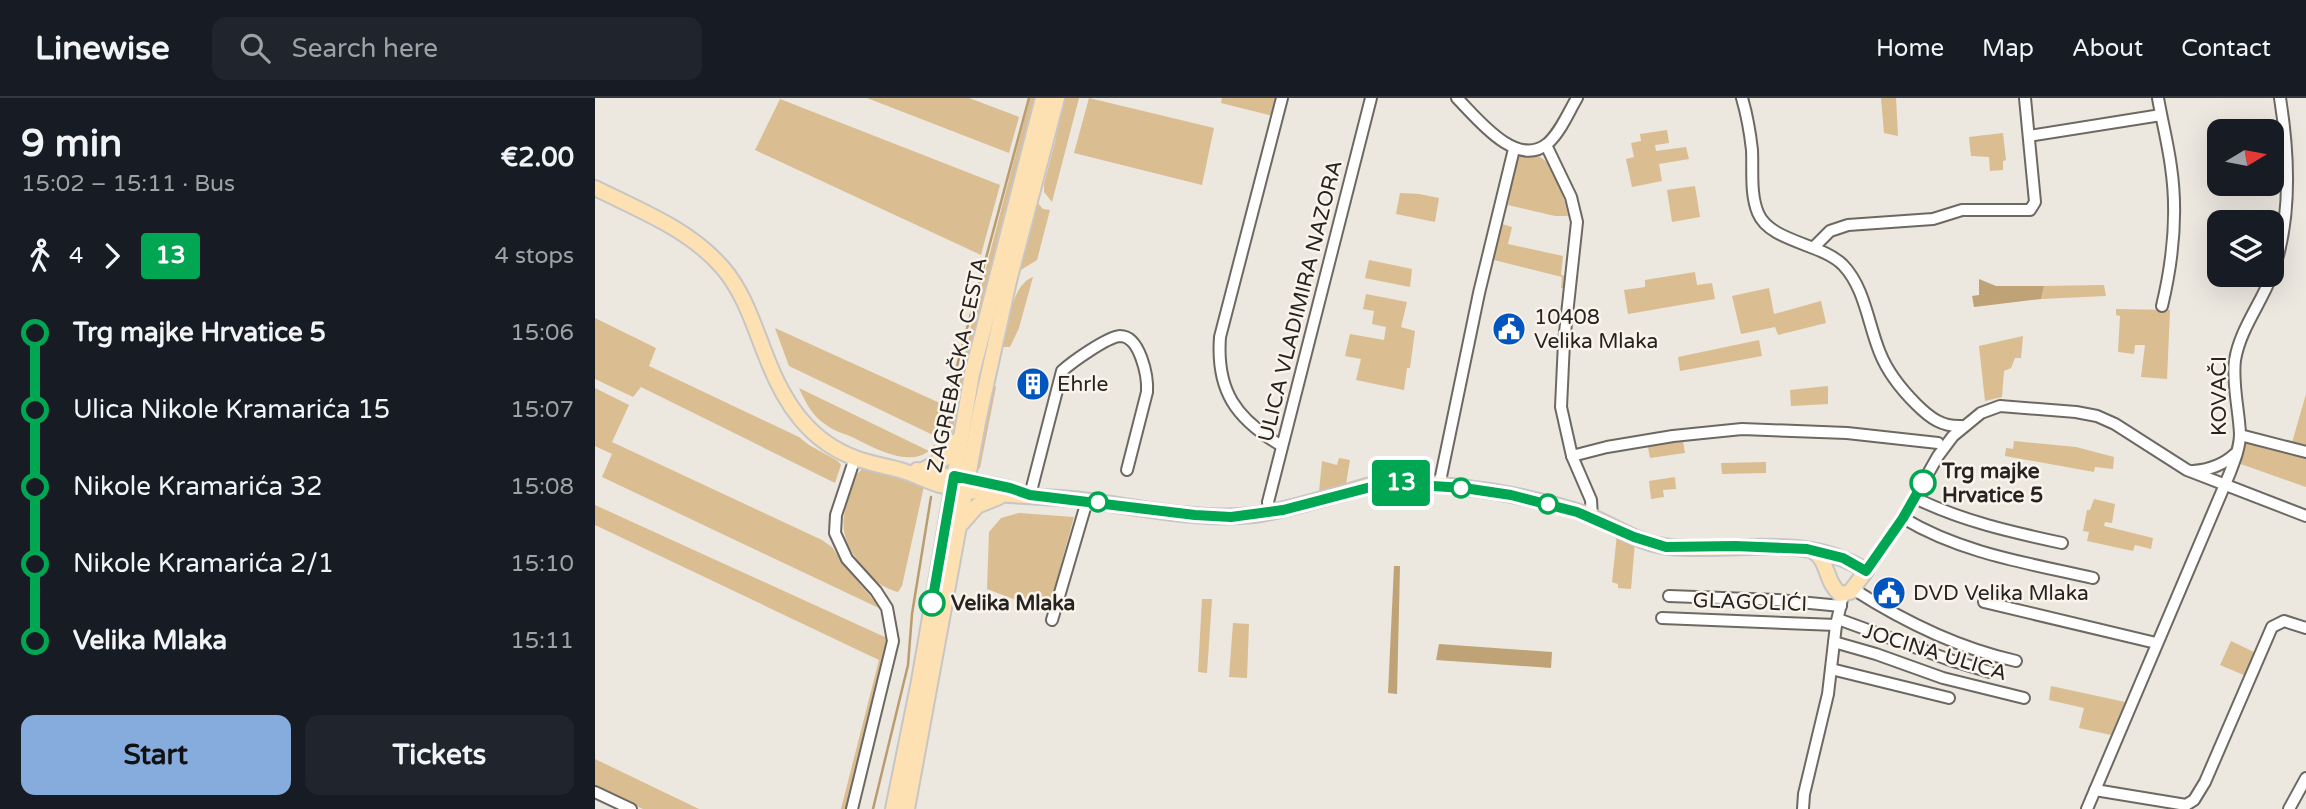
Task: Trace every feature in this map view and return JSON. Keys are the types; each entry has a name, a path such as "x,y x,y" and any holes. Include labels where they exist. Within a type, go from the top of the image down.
{"main road":[{"name":"ZAGREBAČKA CESTA","path":"907,809 960,527 961,434 994,286 1043,98"},
{"name":"ZAGREBAČKA CESTA","path":"893,809 960,483 1057,98"},
{"path":"595,188 677,230 713,257 726,271 744,301 778,387 791,408 809,430 855,458 1006,495 1030,495 1231,517 1269,513 1377,484 1394,482 1439,486 1504,494 1592,517 1634,537 1666,547 1755,547 1813,551 1843,558 1866,571 1846,596 1838,593 1832,586 1822,558 1813,551"},
{"path":"922,470 946,458 961,434"},
{"path":"902,470 922,470 960,483 1010,488 1030,495"},
{"path":"960,527 977,506 1006,495"}],"street":[{"path":"1282,98 1223,323 1219,354 1221,379 1236,407 1252,425 1282,446"},
{"name":"ULICA VLADIMIRA NAZORA","path":"1269,513 1268,502 1371,98"},
{"path":"1457,98 1494,135 1514,149 1531,150 1546,145 1555,135 1577,98"},
{"path":"1742,98 1749,125 1754,197 1759,215 1772,229 1834,257 1847,270 1863,302 1887,369 1908,397 1930,416 1944,425 1962,426"},
{"path":"1814,247 1830,231 1848,225 1933,219 1962,210 2026,211 2035,202 2025,98"},
{"path":"2158,98 2171,166 2175,212 2174,246 2162,306"},
{"name":"KOVAČI","path":"2087,809 2237,452 2240,435 2235,360 2241,339 2275,264 2283,216 2287,146 2280,98"},
{"path":"2029,136 2161,115"},
{"path":"1546,145 1571,197 1577,222 1560,395 1563,425 1572,456 1591,500 1592,517"},
{"path":"1439,486 1479,293 1514,149"},
{"path":"1030,495 1062,371 1108,340 1119,336 1128,338 1134,344 1147,382 1127,470"},
{"path":"1866,571 1903,518 1938,456 1962,426 1990,408 2011,406 2097,416 2115,424 2187,470 2306,516"},
{"path":"1930,416 1937,432 1938,456"},
{"path":"1572,456 1673,436 1742,429 1847,433 1938,443"},
{"path":"2240,435 2306,452"},
{"name":"KOVAČI","path":"2187,470 2216,467 2237,452"},
{"path":"852,809 893,641 887,608 876,591 847,559 835,533 836,515 855,458"},
{"path":"1915,498 1950,514 2061,543"},
{"path":"1052,620 1087,501"},
{"path":"1903,518 1931,535 1980,553 2093,578"},
{"path":"1669,596 1766,599 1846,596 1992,656 2016,661"},
{"path":"1803,809 1804,794 1828,694 1837,622 1846,596"},
{"path":"1984,602 2156,643"},
{"name":"GLAGOLIĆI","path":"1662,618 1837,622 1990,673"},
{"path":"2095,790 2186,805 2192,803 2205,782 2272,627 2284,621 2306,628"},
{"name":"JOCINA ULICA","path":"1834,642 1943,678 2024,698"},
{"name":"JOCINA ULICA","path":"1831,669 1949,698"},
{"path":"2289,809 2306,778"},
{"path":"595,792 631,809"}],"shaded area":[{"path":"867,98 969,98 1019,117 1009,153"},
{"path":"1030,98 1039,98 960,394 950,444 944,455 932,457 933,445 940,446"},
{"path":"1063,98 1079,98 1052,202 1044,192 1044,184"},
{"path":"1089,98 1214,128 1202,185 1074,153"},
{"path":"1222,98 1277,98 1273,116 1221,103"},
{"path":"1881,98 1896,98 1898,136 1884,133"},
{"path":"780,99 1000,185 981,255 755,150"},
{"path":"1667,130 1669,143 1655,145 1656,151 1686,147 1689,159 1659,164 1662,181 1632,187 1626,159 1634,157 1631,143 1641,141 1640,134"},
{"path":"2003,133 2006,160 2003,161 2003,170 1990,171 1989,157 1971,156 1969,137"},
{"path":"1521,156 1538,156 1547,163 1559,185 1568,216 1555,216 1508,205 1515,160"},
{"path":"1695,186 1700,217 1672,222 1667,190"},
{"path":"1400,193 1439,198 1435,222 1396,214"},
{"path":"1036,201 1043,209 1050,210 1037,260 1019,271"},
{"path":"1502,224 1512,227 1508,244 1563,256 1561,275 1569,277 1567,289 1561,288 1562,277 1494,260"},
{"path":"1369,260 1412,269 1410,287 1365,278"},
{"path":"1695,272 1697,285 1712,283 1715,299 1628,314 1624,290 1645,287 1645,280"},
{"path":"1033,277 1019,328 1010,347 1002,347 1015,297 1026,281"},
{"path":"1979,279 1996,286 2044,286 2041,299 1974,307 1972,296 1979,295"},
{"path":"2104,285 2106,296 2041,299 2044,286"},
{"path":"1769,288 1774,314 1821,301 1826,323 1778,335 1775,327 1741,334 1732,296"},
{"path":"1366,294 1407,302 1401,327 1415,331 1404,390 1356,380 1361,359 1345,356 1350,334 1384,340 1386,327 1372,324 1374,311 1363,309"},
{"path":"2116,309 2170,310 2167,379 2141,377 2145,345 2135,345 2134,354 2118,352 2120,316 2116,315"},
{"path":"595,318 656,348 649,366 799,437 838,461 841,465 835,483 641,387 633,397 595,379"},
{"path":"775,328 942,404 935,436 789,366"},
{"path":"2023,336 2021,358 2015,358 2011,368 2004,371 2002,397 1985,401 1979,346"},
{"path":"1759,340 1762,356 1680,371 1678,357"},
{"path":"994,384 996,387 980,468 977,470 984,418"},
{"path":"1828,386 1828,404 1791,406 1790,390"},
{"path":"595,388 629,405 612,442 822,540 832,547 881,609 602,477 612,454 595,446"},
{"path":"799,388 929,451 910,457 889,454 834,430 813,413"},
{"path":"2306,394 2306,450 2291,446"},
{"path":"1682,436 1685,453 1650,458 1647,442"},
{"path":"2014,441 2076,447 2114,457 2113,469 2095,467 2094,472 2005,456 2006,448 2013,449"},
{"path":"2244,441 2306,455 2306,487 2238,463"},
{"path":"1339,458 1350,460 1346,484 1319,492 1322,461 1337,465"},
{"path":"1766,462 1766,473 1722,474 1721,463"},
{"path":"869,468 924,486 902,586 898,592 882,585 871,576 854,555 844,533 845,511 857,474 862,469"},
{"path":"1675,477 1676,489 1663,490 1664,497 1651,499 1649,481"},
{"path":"2094,499 2115,504 2112,523 2105,522 2104,526 2153,538 2151,549 2135,545 2133,551 2087,541 2089,532 2083,531 2087,510 2090,510"},
{"path":"595,505 887,638 884,662 847,809 841,809 879,660 595,525"},
{"path":"1019,513 1074,517 1048,612 987,589 989,532 1001,518"},
{"path":"1617,534 1635,542 1631,589 1618,588 1618,584 1612,582"},
{"path":"1394,566 1400,566 1397,694 1388,693"},
{"path":"1202,599 1212,599 1207,673 1198,672"},
{"path":"1233,623 1249,624 1247,678 1229,677"},
{"path":"2231,641 2254,652 2246,676 2220,665"},
{"path":"1439,644 1552,652 1551,668 1436,660"},
{"path":"2051,686 2125,702 2111,735 2079,728 2084,708 2049,700"},
{"path":"595,759 699,809 643,809 595,787"}],"waterway":[{"path":"939,446 958,362 1029,98"},
{"path":"873,809 908,665 912,614 931,497"}],"bus line":[{"name":"13","path":"932,603 954,476 1030,495 1231,517 1283,510 1366,486 1386,483 1481,490 1577,512 1643,541 1666,547 1807,549 1843,558 1866,571 1903,518 1923,483"}],"place":[{"name":"10408 Velika Mlaka","path":"1509,329"},
{"name":"Ehrle","path":"1033,384"},
{"name":"Trg majke Hrvatice 5","path":"1923,483"},
{"name":"DVD Velika Mlaka","path":"1889,593"},
{"name":"Velika Mlaka","path":"932,603"}]}
